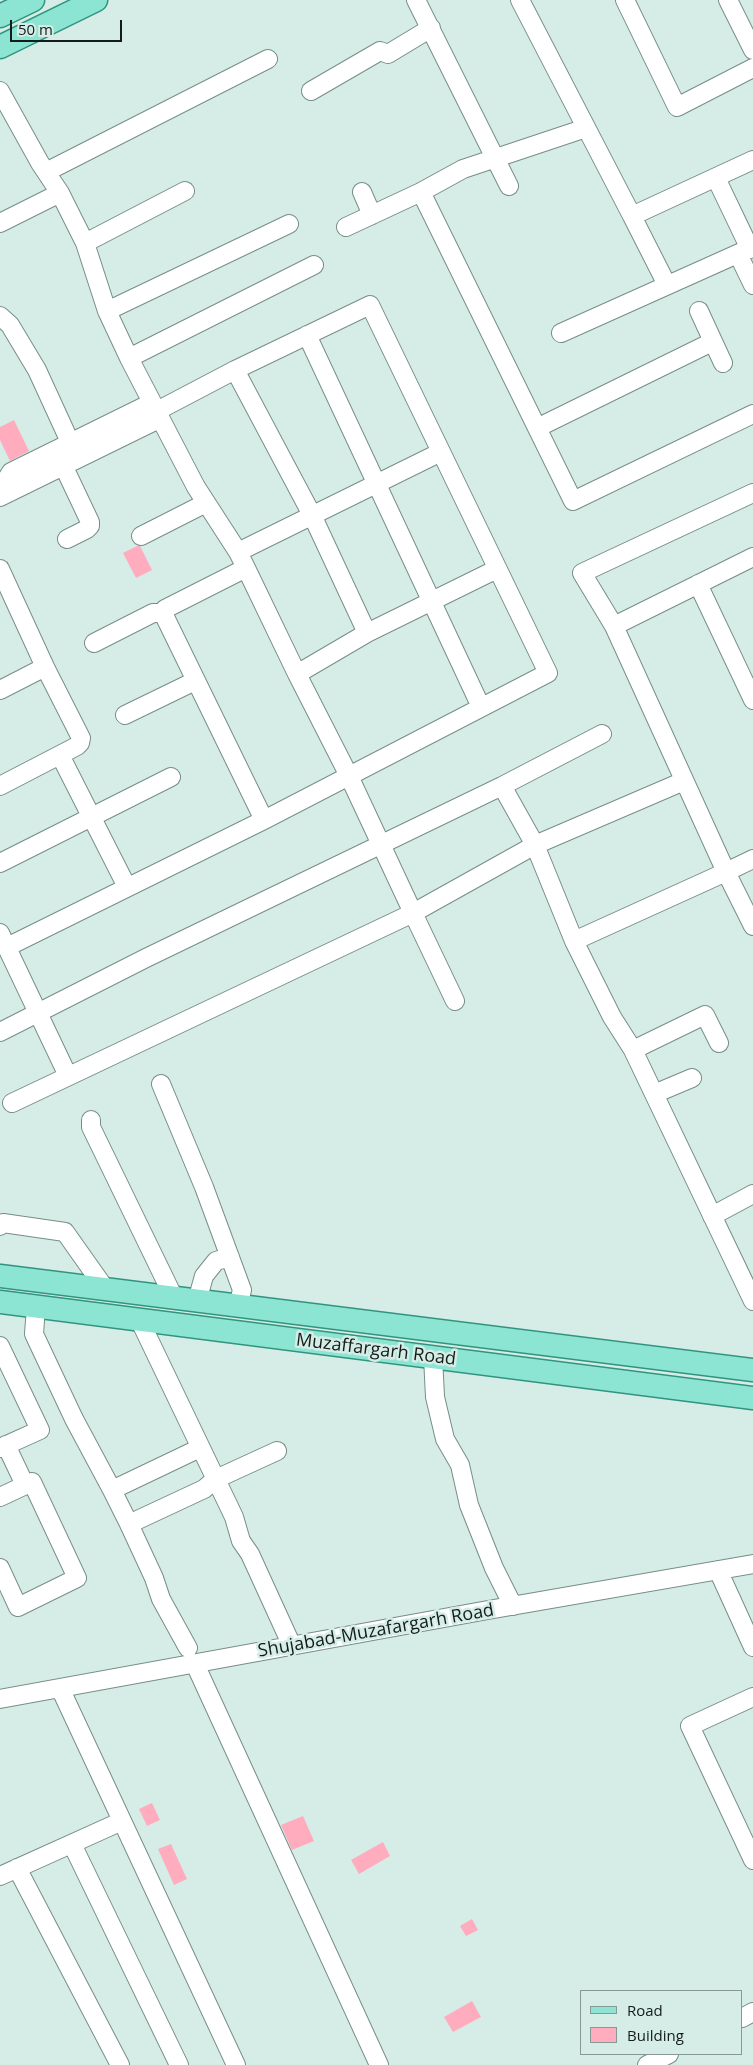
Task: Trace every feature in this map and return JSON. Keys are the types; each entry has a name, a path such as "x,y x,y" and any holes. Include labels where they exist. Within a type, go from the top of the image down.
{"main road":[{"path":"0,16 33,0"},
{"path":"0,47 96,0"},
{"name":"Muzaffargarh Road","path":"0,1276 753,1370"},
{"name":"Muzaffargarh Road","path":"0,1302 753,1398"}],"street":[{"path":"416,0 509,186"},
{"path":"520,0 667,285"},
{"path":"625,0 677,107 753,68"},
{"path":"728,0 753,50"},
{"path":"310,91 380,51 388,54 431,28"},
{"path":"46,172 268,59"},
{"path":"0,91 60,193 85,242 107,311 129,358 155,411 206,503 238,552 297,674 350,776 380,845 455,1001"},
{"path":"346,227 421,192 463,169 586,128"},
{"path":"632,216 753,160"},
{"path":"716,178 747,250 753,285"},
{"path":"85,242 185,191"},
{"path":"362,192 372,215"},
{"path":"421,192 573,501 753,414"},
{"path":"0,223 60,193"},
{"path":"107,311 289,224"},
{"path":"561,333 747,250"},
{"path":"129,358 314,265"},
{"path":"0,497 63,465 155,411 307,334 370,305 548,673 264,820 127,888 3,940 68,1076"},
{"path":"699,311 723,363"},
{"path":"0,316 10,325 36,370 70,442"},
{"path":"307,334 481,707"},
{"path":"537,428 712,342"},
{"path":"235,370 312,516 367,633"},
{"path":"0,490 11,472 70,442 155,411"},
{"path":"238,552 441,452"},
{"path":"63,465 90,522 90,526 87,529 67,539"},
{"path":"753,493 582,573 614,626 726,872 753,926"},
{"path":"141,536 206,503"},
{"path":"614,626 753,557"},
{"path":"94,643 153,613 163,613 165,610 246,568"},
{"path":"0,569 45,667 81,738 77,746 0,786"},
{"path":"297,674 367,633 497,569"},
{"path":"698,584 753,700"},
{"path":"163,613 264,820"},
{"path":"0,690 45,667"},
{"path":"126,715 196,681"},
{"path":"0,1032 146,958 502,786 602,734"},
{"path":"60,755 127,888"},
{"path":"0,863 171,777"},
{"path":"12,1103 413,913 535,845 684,781"},
{"path":"502,786 535,845 574,941 612,1017 633,1050 753,1300"},
{"path":"574,941 753,859"},
{"path":"633,1050 705,1014 719,1043"},
{"path":"654,1094 692,1078"},
{"path":"161,1084 204,1187 242,1290 238,1306"},
{"path":"91,1120 91,1127 174,1298"},
{"path":"712,1216 753,1194"},
{"path":"0,1226 3,1223 65,1232 106,1290"},
{"path":"197,1301 204,1276 216,1261 230,1257"},
{"path":"36,1307 34,1334 74,1419 129,1524 154,1578 161,1600 191,1656 378,2065"},
{"path":"140,1321 234,1517 241,1541 250,1554 292,1646"},
{"path":"0,1346 40,1430 3,1447 25,1485"},
{"path":"434,1357 434,1397 446,1440 460,1465 469,1505 494,1568 513,1606"},
{"path":"112,1490 200,1448"},
{"path":"129,1524 204,1489 216,1479 277,1451"},
{"path":"0,1496 32,1482 77,1578 18,1607 0,1568"},
{"name":"Shujabad-Muzafargarh Road","path":"0,1700 60,1688 191,1656 292,1646 753,1564"},
{"path":"718,1570 753,1647"},
{"path":"60,1688 236,2065"},
{"path":"753,1697 690,1726 753,1860"},
{"path":"0,1876 122,1822"},
{"path":"72,1844 179,2065"},
{"path":"17,1868 120,2065"},
{"path":"647,2065 667,2055"}],"building":[{"path":"14,420 29,451 10,461 0,440 0,427"},
{"path":"140,546 152,570 136,578 123,553"},
{"path":"152,1803 160,1820 147,1826 139,1809"},
{"path":"303,1816 314,1841 292,1850 281,1825"},
{"path":"383,1842 390,1856 359,1874 351,1860"},
{"path":"171,1844 187,1879 174,1885 158,1849"},
{"path":"472,1919 478,1930 466,1936 460,1926"},
{"path":"472,2001 481,2017 453,2032 444,2017"}]}
